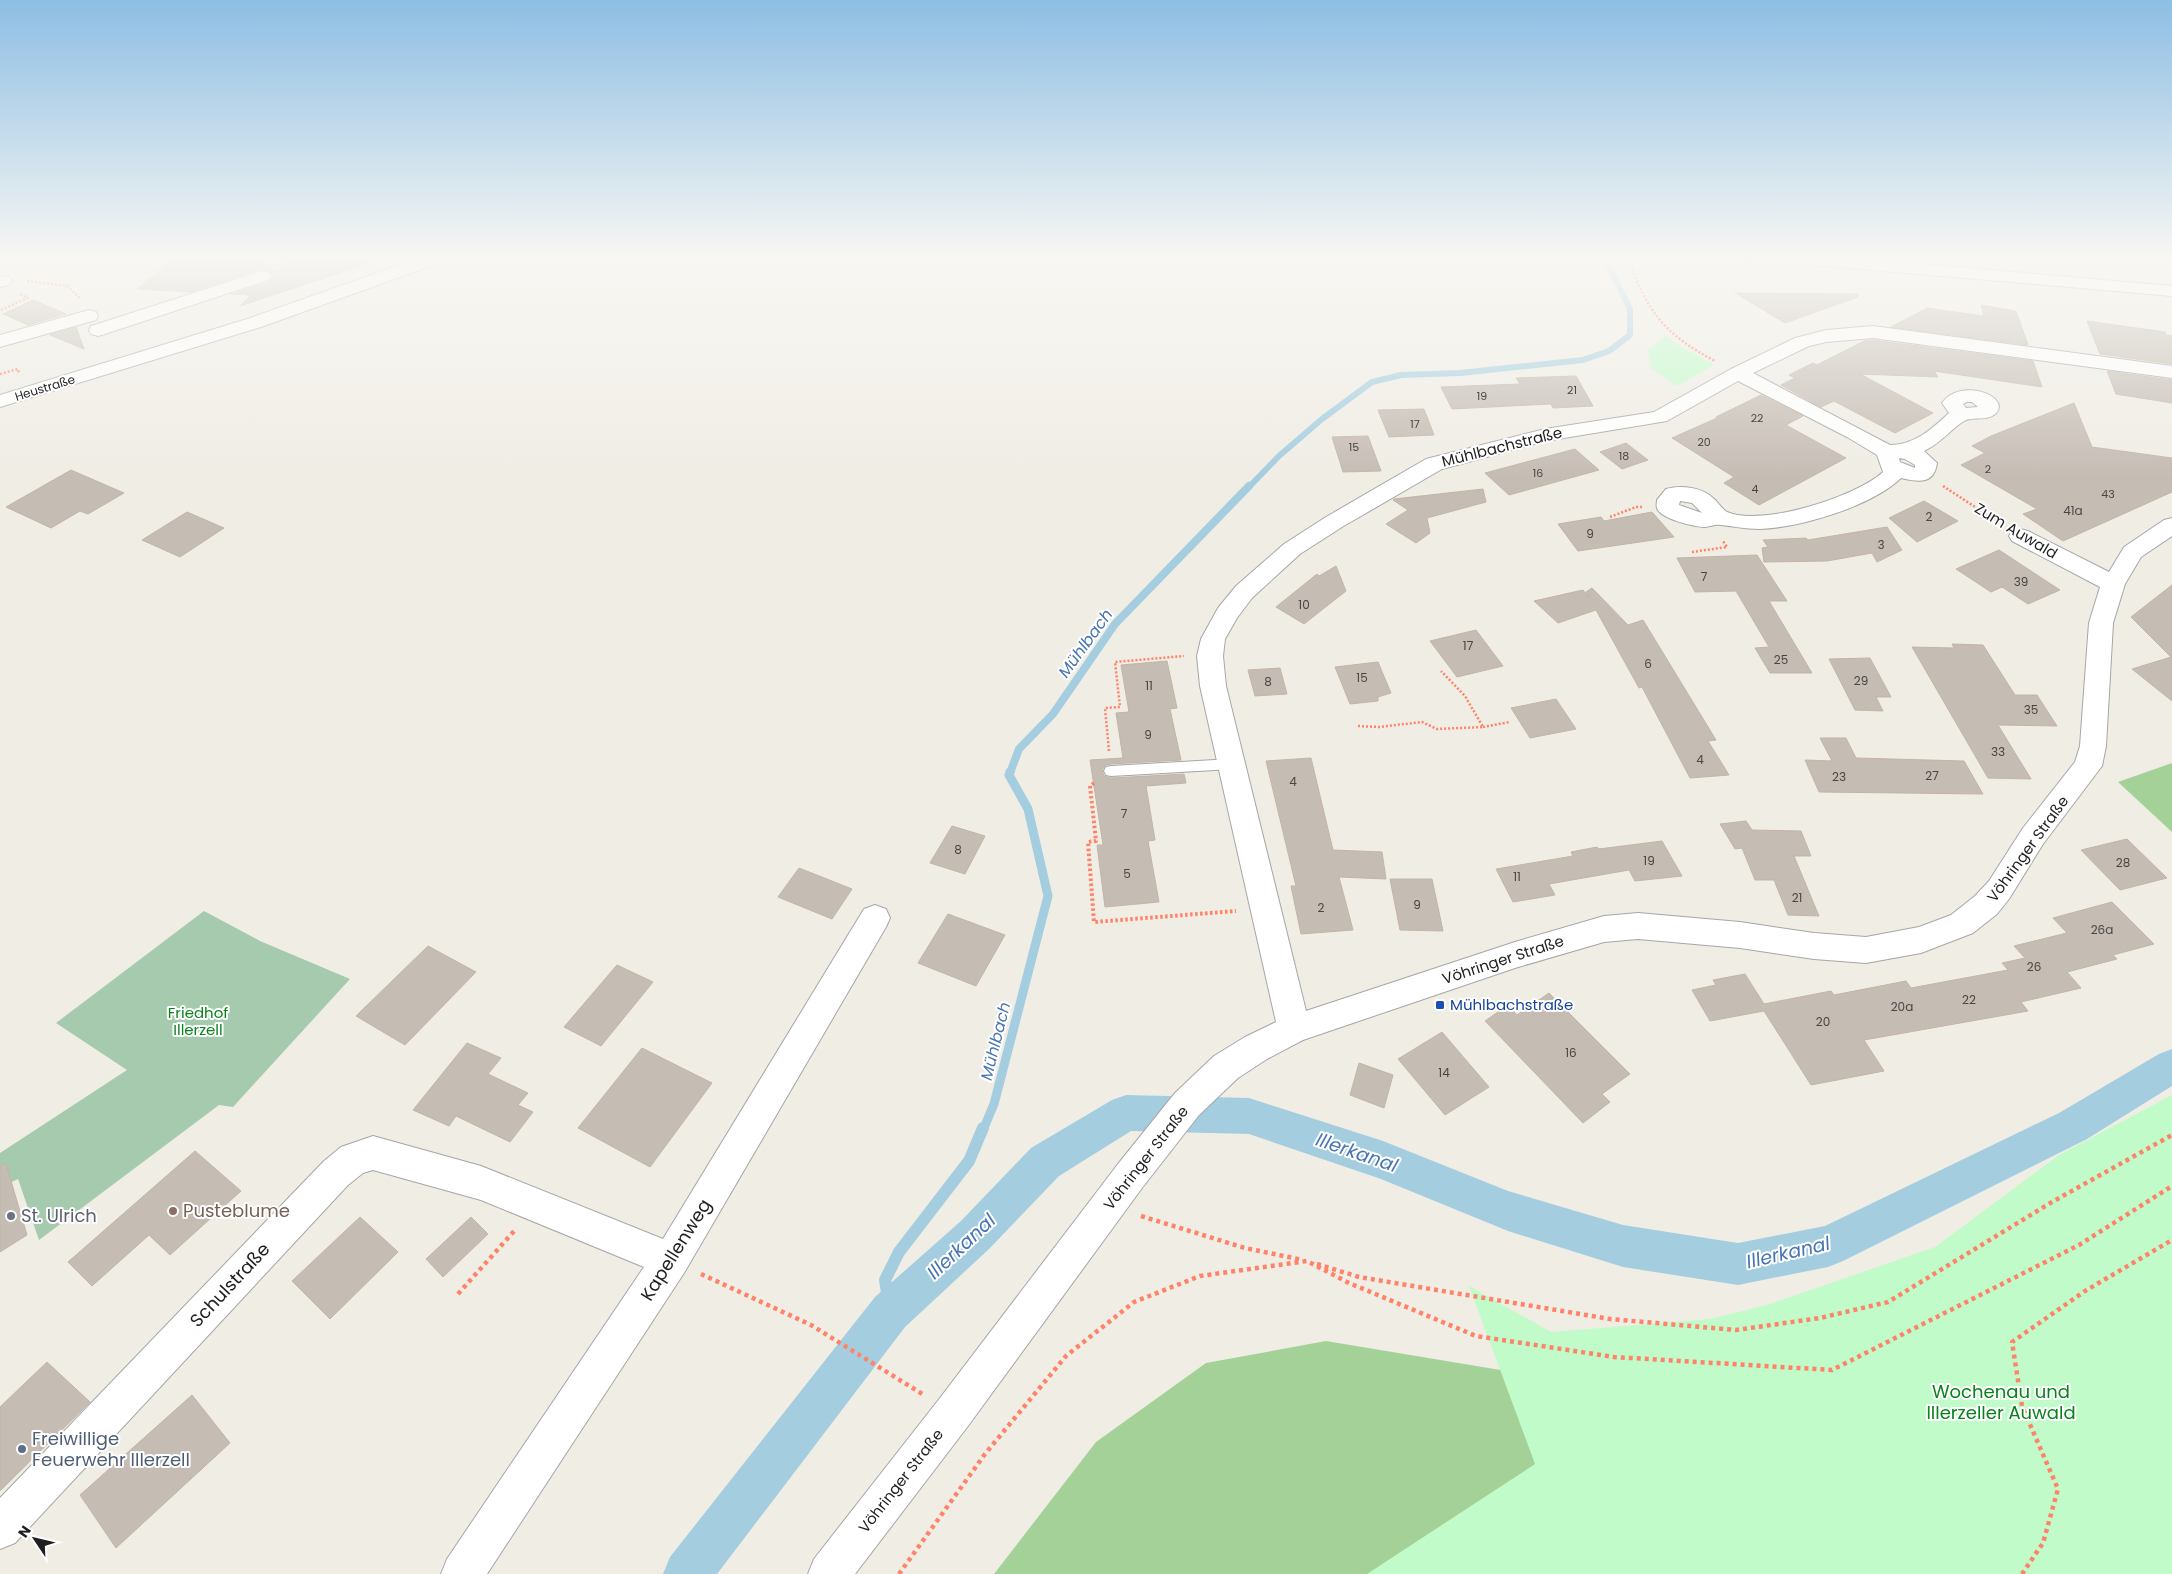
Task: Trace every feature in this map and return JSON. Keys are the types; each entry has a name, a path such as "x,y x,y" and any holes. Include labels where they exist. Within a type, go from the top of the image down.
{"street":[{"path":"0,342 40,331"},
{"path":"98,331 118,365"},
{"name":"Heustraße","path":"0,401 227,331"},
{"name":"Mühlbachstraße","path":"1294,1029 1213,686 1210,656 1213,639 1227,614 1244,592 1282,557 1334,522 1434,464 1545,435 1660,417 1738,373 1802,342 1826,336 1873,332 2172,372"},
{"path":"1738,373 1895,456 1908,473 1920,475 1943,486"},
{"path":"1895,456 1920,446 1948,426 1960,414"},
{"path":"1668,508 1682,515 1708,521 1718,517 1735,521 1761,522 1786,519 1852,500 1888,482 1894,473 1895,456"},
{"name":"Vöhringer Straße","path":"829,1574 954,1412 1130,1176 1187,1104 1226,1067 1256,1048 1294,1029 1515,955 1604,928 1638,926 1740,935 1814,946 1866,950 1921,940 1962,924 1986,905 1999,890 2033,836 2088,766 2093,746 2100,623 2113,584 2132,552 2172,525"},
{"name":"Zum Auwald","path":"2020,536 2113,584"},
{"name":"Kapellenweg","path":"462,1574 671,1260 875,918"},
{"name":"Schulstraße","path":"0,1528 311,1199 336,1173 353,1160 373,1153 481,1183 671,1260"}],"lane":[{"path":"1111,771 1232,764"}],"path":[{"path":"1670,331 1706,357 1738,373"},
{"name":"Zum Auwald","path":"1943,486 2020,536"},
{"path":"1610,517 1636,507 1668,508"},
{"path":"1210,656 1189,655 1115,662 1120,707 1106,708 1111,771 1090,786 1096,841 1088,842 1094,922 1266,909"},
{"path":"1441,671 1465,696 1483,727"},
{"path":"1358,726 1379,728 1422,722 1437,729 1483,727 1510,722"},
{"path":"1107,1209 1153,1219 1245,1248 1308,1261 1359,1277 1610,1319 1736,1330 1811,1320 1888,1302 2052,1202 2172,1135"},
{"path":"899,1574 985,1454 1066,1356 1134,1302 1200,1276 1308,1261 1349,1283 1476,1336 1614,1357 1832,1370 2079,1245 2172,1186"},
{"path":"458,1294 538,1206"},
{"path":"2022,1574 2043,1544 2058,1489 2022,1406 2012,1342 2085,1291 2172,1240"},
{"path":"671,1260 811,1325 890,1375"}],"green space":[{"path":"1666,335 1675,343 1714,365 1677,386 1651,368 1648,350"},
{"path":"2172,763 2172,832 2118,782"},
{"name":"Friedhof Illerzell","path":"204,911 260,941 350,979 233,1107 219,1105 39,1240 18,1179 0,1188 0,1153 127,1070 56,1023"},
{"name":"Wochenau und Illerzeller Auwald","path":"2172,1095 2172,1574 1367,1574 1535,1464 1469,1286 1551,1332 1710,1319 1767,1305 1935,1247 2059,1155"},
{"path":"1326,1341 1875,1432 2172,1574 994,1574 1096,1442 1206,1363"}],"building":[{"path":"62,331 78,331 84,349 50,335"},
{"path":"1925,331 2023,331 2028,345"},
{"path":"2091,331 2161,331 2172,336 2172,364 2100,354"},
{"path":"1873,340 2033,361 2042,387 1934,371 1938,377 1860,374 1933,413 1895,433 1834,401 1821,407 1781,385 1795,378 1789,375 1813,363 1817,365 1864,341"},
{"path":"2107,371 2172,380 2172,403 2116,394"},
{"path":"1576,376 1593,406 1553,408 1551,404 1452,409 1441,387 1520,384 1516,378"},
{"path":"1761,395 1803,416 1786,425 1846,458 1759,505 1724,483 1734,477 1672,438 1717,418"},
{"path":"2074,403 2092,447 2172,458 2172,492 2063,541 2023,514 2037,509 1961,465 1985,453 1972,446 1991,436"},
{"path":"1424,409 1434,435 1389,437 1378,410"},
{"path":"1368,436 1381,471 1343,472 1332,437"},
{"path":"1626,443 1648,460 1622,469 1600,452"},
{"path":"1575,449 1599,470 1509,495 1485,473"},
{"path":"71,470 124,493 88,514 80,511 51,528 6,507"},
{"path":"1483,489 1486,502 1427,518 1430,533 1416,543 1386,524 1408,510 1394,499"},
{"path":"1924,501 1958,521 1917,542 1889,518"},
{"path":"187,512 224,528 180,557 142,540"},
{"path":"1652,512 1674,537 1578,551 1558,524 1601,517 1604,521"},
{"path":"1887,527 1902,550 1877,562 1872,553 1827,561 1764,562 1762,548 1768,547 1763,540 1806,538 1808,540"},
{"path":"1999,550 2060,590 2028,604 2002,587 1991,592 1956,569"},
{"path":"1757,555 1787,601 1769,601 1812,673 1770,673 1755,648 1769,647 1736,591 1695,592 1677,558"},
{"path":"1336,566 1346,591 1304,624 1276,607 1317,574 1319,576"},
{"path":"2172,585 2172,701 2132,669 2171,657 2131,617"},
{"path":"1592,588 1628,625 1643,620 1716,740 1708,741 1729,775 1690,778 1642,687 1639,688 1596,610 1558,623 1534,601 1583,590 1589,597 1586,592"},
{"path":"1476,630 1503,666 1457,677 1430,641"},
{"path":"1952,644 1983,645 2015,695 2037,695 2057,726 1998,725 2031,779 1988,778 1912,647 1954,648"},
{"path":"1870,658 1891,697 1876,697 1883,711 1855,710 1829,659"},
{"path":"1167,661 1177,708 1170,709 1181,760 1111,764 1106,765 1102,770 1104,776 1111,778 1184,774 1186,783 1146,786 1155,840 1148,841 1159,902 1105,907 1097,845 1103,845 1090,760 1123,758 1116,713 1129,712 1121,665"},
{"path":"1378,662 1391,693 1378,697 1378,701 1350,704 1335,667"},
{"path":"1280,668 1287,694 1255,696 1248,670"},
{"path":"1556,699 1576,729 1530,738 1511,708"},
{"path":"1820,738 1846,738 1856,758 1964,761 1983,794 1819,792 1805,760 1832,761"},
{"path":"1311,758 1333,850 1382,852 1386,879 1339,877 1353,930 1301,934 1291,886 1296,886 1266,761"},
{"path":"1746,821 1752,830 1801,831 1811,856 1794,856 1819,916 1788,915 1774,880 1755,880 1742,848 1735,849 1720,824"},
{"path":"952,826 985,836 965,874 930,863"},
{"path":"2127,839 2167,878 2120,890 2081,850"},
{"path":"1662,841 1682,876 1635,881 1629,870 1549,884 1555,895 1513,902 1496,869 1573,856 1571,852 1597,847 1599,849"},
{"path":"799,868 852,889 832,919 778,897"},
{"path":"1390,879 1432,879 1443,931 1400,930"},
{"path":"2112,902 2154,944 2113,955 2117,959 2067,972 2081,988 2021,1002 2028,1011 1864,1040 1884,1071 1811,1085 1764,1011 1710,1021 1692,990 1716,985 1713,980 1745,974 1764,1004 1831,991 1834,995 1906,981 1911,988 2008,970 2002,963 2025,958 2014,946 2067,933 2053,918"},
{"path":"948,914 1005,935 976,986 918,963"},
{"path":"428,946 476,972 405,1045 356,1016"},
{"path":"617,965 653,982 601,1046 564,1027"},
{"path":"1549,993 1630,1074 1602,1094 1610,1102 1583,1123 1485,1021 1508,1005 1517,1015"},
{"path":"1442,1032 1489,1087 1445,1115 1398,1059"},
{"path":"467,1043 501,1058 488,1074 528,1093 518,1105 533,1112 510,1142 456,1116 449,1126 413,1110"},
{"path":"642,1048 712,1083 650,1167 578,1128"},
{"path":"1359,1063 1393,1075 1384,1108 1350,1095"},
{"name":"Pusteblume","path":"195,1151 241,1191 170,1255 149,1235 92,1286 68,1262"},
{"name":"St. Ulrich","path":"6,1164 27,1235 0,1252 0,1165"},
{"path":"360,1217 398,1252 330,1319 292,1281"},
{"path":"471,1217 488,1234 443,1277 426,1259"},
{"name":"Freiwillige Feuerwehr Illerzell","path":"47,1362 90,1402 0,1491 0,1407"},
{"path":"192,1395 230,1443 116,1548 80,1495"}],"waterway":[{"name":"Mühlbach","path":"1248,488 1279,456 1322,419 1372,382 1401,375 1460,373 1583,360 1609,351 1630,335 1630,331"},
{"name":"Mühlbach","path":"1010,773 1019,749 1053,714 1115,624 1249,486"},
{"name":"Mühlbach","path":"983,1130 994,1104 1048,896 1028,809 1009,775 1010,772"},
{"name":"Illerkanal","path":"687,1574 890,1312 975,1235 1045,1162 1126,1113 1249,1116 1383,1160 1508,1211 1623,1246 1738,1264 1828,1246 2073,1126 2172,1066"},
{"name":"Mühlbach","path":"890,1312 885,1280 899,1252 969,1161 983,1128"}],"place":[{"name":"Mühlbachstraße","path":"1440,1005"},
{"name":"Pusteblume","path":"173,1211"},
{"name":"St. Ulrich","path":"11,1216"},
{"name":"Freiwillige Feuerwehr Illerzell","path":"22,1449"}]}
